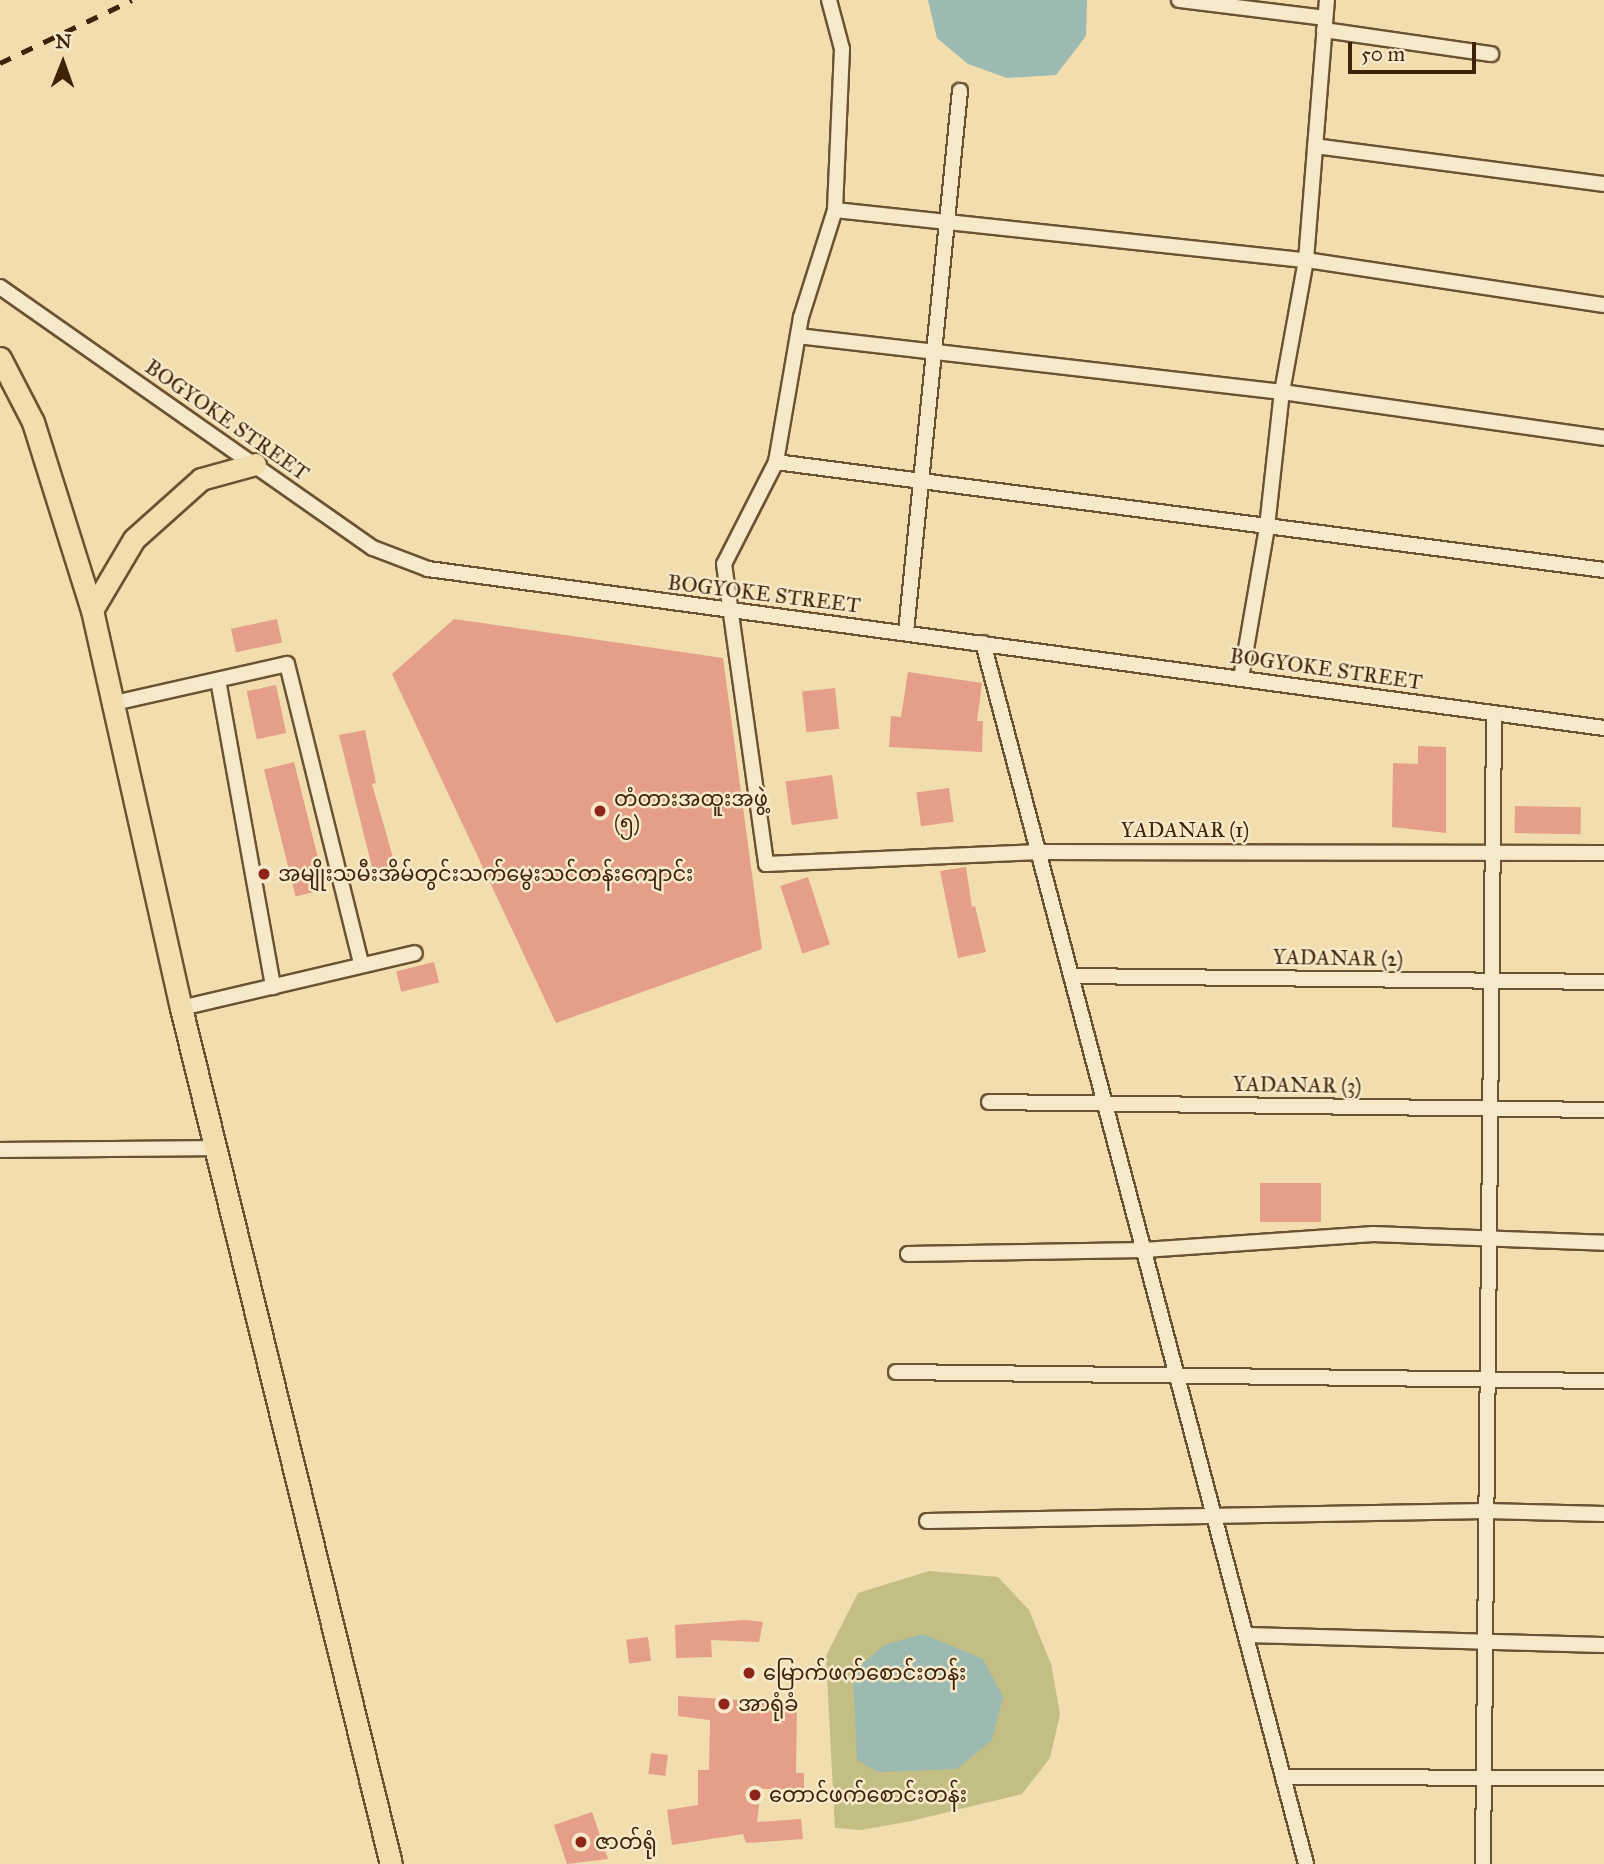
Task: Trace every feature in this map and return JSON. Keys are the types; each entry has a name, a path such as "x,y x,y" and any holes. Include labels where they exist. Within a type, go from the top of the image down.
{"main road":[{"path":"0,358 33,422 92,610 110,704 181,1008 218,1148 391,1864"},
{"path":"92,610 134,539 201,479 255,464"}],"street":[{"path":"730,613 724,564 776,462 798,336 835,210 842,49 830,0"},
{"path":"1181,0 1491,54"},
{"path":"1241,678 1267,527 1282,392 1306,260 1327,0"},
{"path":"906,632 960,91"},
{"path":"1315,146 1604,184"},
{"path":"835,210 1306,260 1604,306"},
{"name":"BOGYOKE STREET","path":"0,287 373,548 428,569 730,613 906,632 1604,728"},
{"path":"798,336 1282,392 1604,439"},
{"path":"776,462 1602,570"},
{"name":"YADANAR (1)","path":"730,613 766,864 1040,852 1493,849 1604,853"},
{"path":"983,643 1306,1864"},
{"path":"110,704 287,664 291,669 361,964"},
{"path":"218,680 273,987"},
{"path":"1483,1864 1494,713"},
{"path":"181,1008 415,953"},
{"name":"YADANAR (2)","path":"1071,976 1604,982"},
{"name":"YADANAR (3)","path":"989,1102 1604,1110"},
{"path":"0,1150 218,1148"},
{"path":"908,1254 1144,1250 1373,1234 1489,1242 1604,1243"},
{"path":"896,1372 1604,1381"},
{"path":"927,1521 1486,1511 1604,1514"},
{"path":"1246,1635 1485,1644 1604,1645"},
{"path":"1283,1777 1604,1778"}],"shaded area":[{"path":"929,1571 998,1577 1029,1610 1051,1664 1060,1714 1050,1758 1022,1794 911,1821 861,1830 835,1828 826,1656 858,1593"}],"water":[{"path":"928,0 1087,0 1086,36 1056,75 1007,78 968,64 937,38"},
{"path":"923,1634 983,1659 1003,1697 992,1740 957,1769 878,1772 857,1760 853,1672 884,1645"}],"building":[{"path":"277,619 282,642 236,652 231,629"},
{"name":"တံတားအထူးအဖွဲ့ (၅)","path":"454,619 723,658 762,949 556,1023 392,674"},
{"path":"908,672 982,683 977,721 983,721 982,752 889,747 891,716 901,717"},
{"path":"276,685 286,733 257,739 247,691"},
{"path":"835,688 839,729 806,732 802,691"},
{"path":"365,730 376,783 372,784 396,868 374,875 339,735"},
{"path":"1418,746 1446,747 1446,833 1392,827 1393,763 1418,764"},
{"path":"294,762 326,889 296,897 264,769"},
{"path":"832,775 838,819 792,825 785,782"},
{"path":"949,788 954,822 921,826 916,793"},
{"path":"1515,806 1581,807 1581,834 1515,833"},
{"path":"966,867 972,907 975,906 986,952 958,958 940,871"},
{"path":"808,877 830,945 802,953 780,886"},
{"path":"434,962 439,982 401,992 396,971"},
{"path":"1260,1183 1321,1183 1321,1222 1260,1222"},
{"path":"745,1620 763,1622 759,1642 711,1640 712,1657 676,1658 675,1625"},
{"path":"648,1637 651,1661 629,1664 626,1640"},
{"path":"678,1696 797,1704 796,1773 804,1773 804,1789 761,1789 757,1822 801,1819 803,1839 746,1843 743,1834 672,1845 667,1810 698,1805 698,1770 709,1770 710,1720 678,1716"},
{"path":"651,1753 668,1755 665,1776 648,1774"},
{"name":"ဇာတ်ရုံ","path":"592,1812 608,1859 567,1864 554,1825"}],"railway":[{"path":"0,63 132,0"}],"place":[{"name":"တံတားအထူးအဖွဲ့ (၅)","path":"600,811"},
{"name":"အမျိုးသမီးအိမ်တွင်းသက်မွေးသင်တန်းကျောင်း","path":"264,874"},
{"name":"မြောက်ဖက်စောင်းတန်း","path":"749,1673"},
{"name":"အာရုံခံ","path":"724,1704"},
{"name":"တောင်ဖက်စောင်းတန်း","path":"755,1795"},
{"name":"ဇာတ်ရုံ","path":"581,1842"}]}
